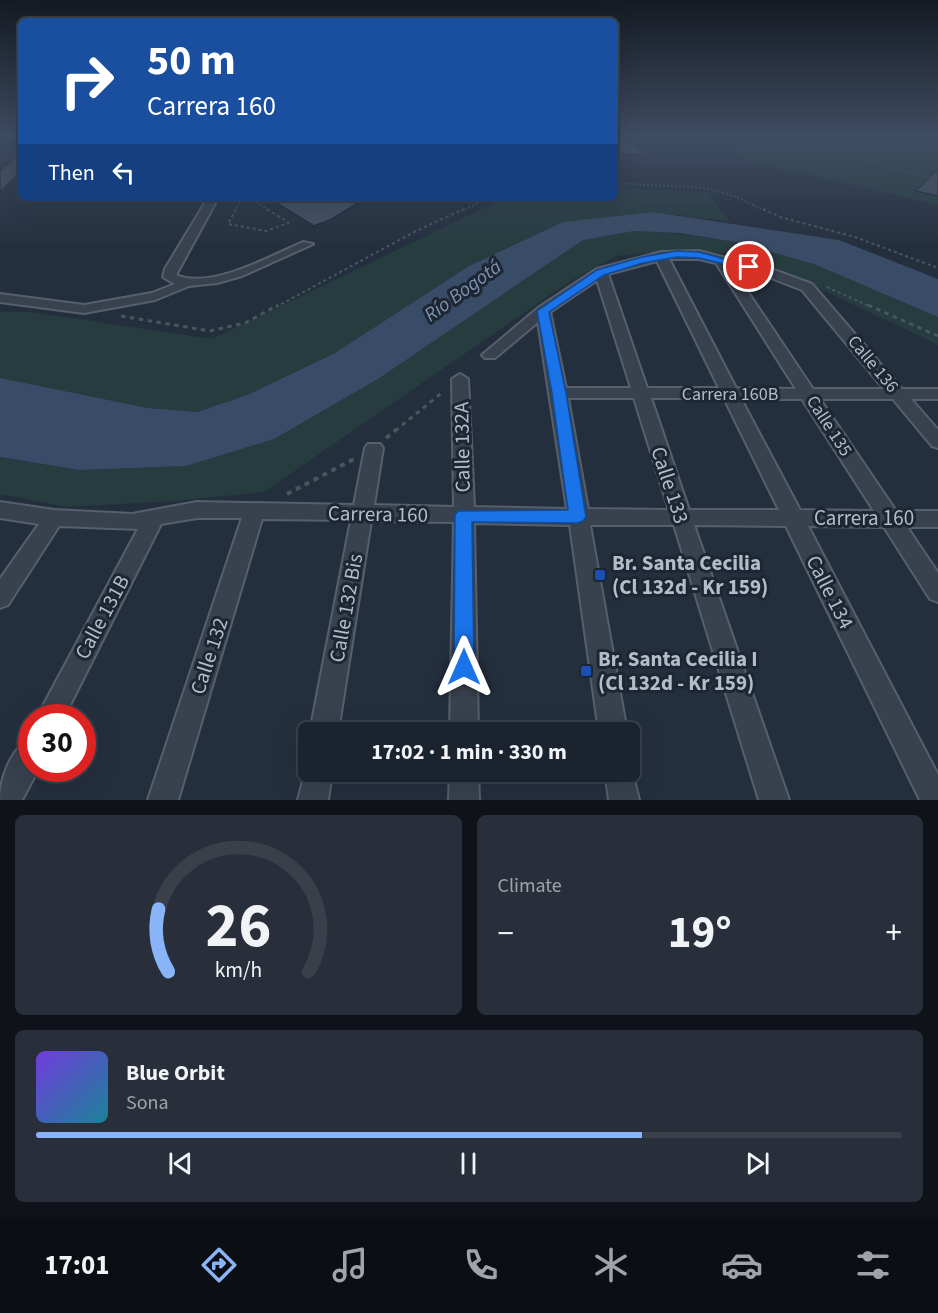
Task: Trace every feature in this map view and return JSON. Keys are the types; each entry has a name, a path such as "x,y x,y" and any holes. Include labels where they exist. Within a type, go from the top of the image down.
{"street":[{"path":"184,285 169,277 171,269 211,201"},
{"path":"0,298 84,309 155,296 184,285 216,280 307,244"},
{"path":"490,356 543,311 601,272 661,256 699,255 720,260"},
{"name":"Calle 134","path":"661,256 935,800"},
{"name":"Calle 136","path":"720,260 770,273 807,287 938,442"},
{"name":"Calle 135","path":"720,260 938,592"},
{"name":"Calle 133","path":"601,272 774,800"},
{"path":"543,311 559,393 611,722"},
{"name":"Calle 132A","path":"460,379 464,515 464,722"},
{"name":"Carrera 160B","path":"559,393 938,394"},
{"name":"Calle 132 Bis","path":"326,722 374,448"},
{"name":"Carrera 160","path":"0,510 54,518 132,522 197,510 577,517 938,519"},
{"name":"Calle 132","path":"163,800 254,512"},
{"path":"0,598 54,518"},
{"name":"Calle 131B","path":"57,704 154,518"},
{"path":"6,800 18,778"},
{"path":"312,800 316,782"},
{"path":"464,782 464,800"},
{"path":"621,782 624,800"}],"path":[{"path":"913,173 929,178"},
{"path":"618,183 706,188 737,197 780,217 855,237 938,268"},
{"path":"240,201 228,224 266,231 289,223 255,201"},
{"path":"117,315 210,331 245,323 416,231 482,201"}],"green space":[{"path":"803,173 938,173 938,205"},
{"path":"618,189 707,192 729,221 653,212 563,222 469,266 335,353 247,395 197,412 148,408 0,378 0,312 30,312 212,339 499,201 618,201"},
{"path":"634,231 735,242 813,264 938,317 938,345 806,282 725,253 679,250 616,256 569,282 264,492 175,501 67,507 0,494 0,457 79,470 186,466 274,439 378,379 583,240"}],"water":[{"name":"Río Bogotá","path":"653,212 839,240 938,279 938,317 814,264 736,242 679,233 634,231 583,240 378,379 274,439 186,466 79,470 0,457 0,378 148,408 197,412 247,395 335,353 469,266 563,222"}],"building":[{"path":"0,173 18,173 18,174 0,192"},
{"path":"934,173 938,173 938,196 916,191"},
{"path":"273,201 361,201 332,219 314,226"}],"place":[{"name":"Br. Santa Cecilia (Cl 132d - Kr 159)","path":"600,575"},
{"name":"Br. Santa Cecilia I (Cl 132d - Kr 159)","path":"586,671"}],"route":[{"path":"464,667 464,515 577,517 559,393 543,311 601,272 642,260 677,254 699,255 749,267"}]}
